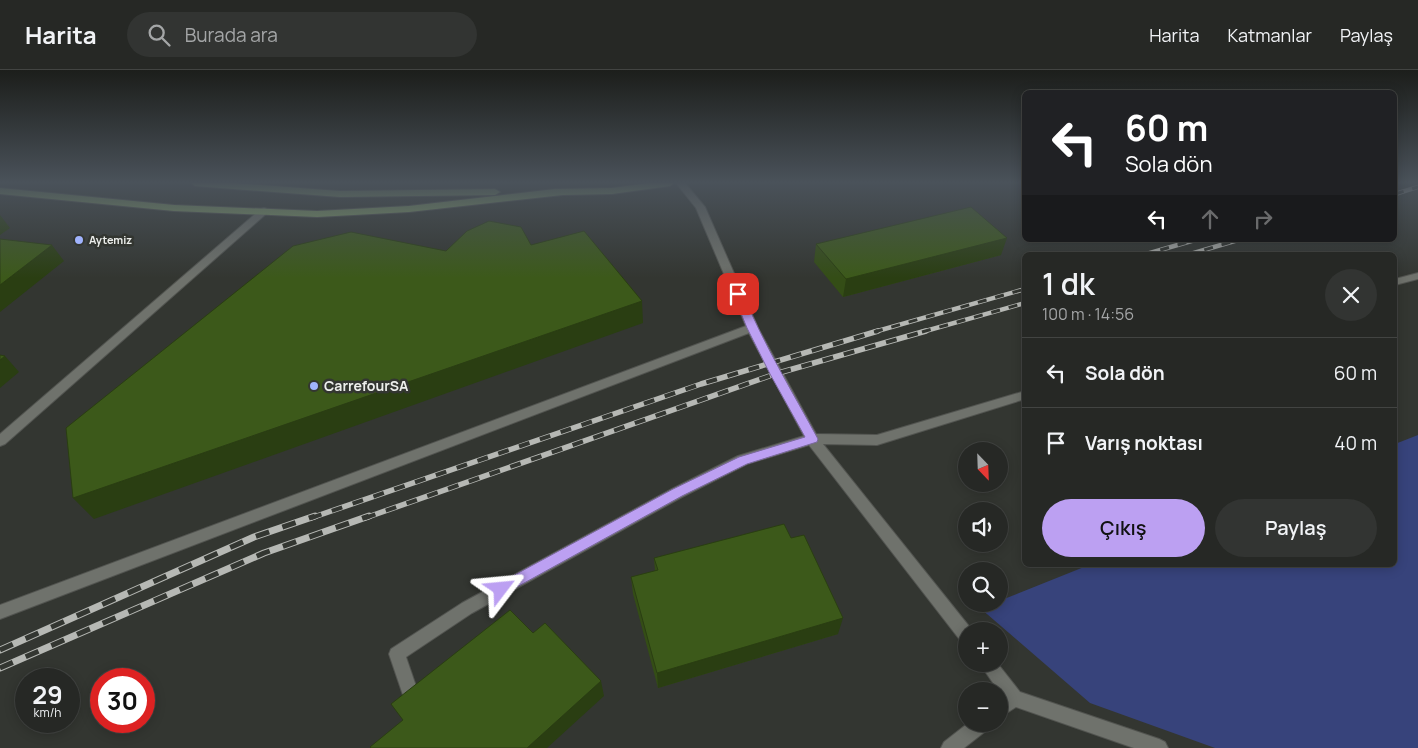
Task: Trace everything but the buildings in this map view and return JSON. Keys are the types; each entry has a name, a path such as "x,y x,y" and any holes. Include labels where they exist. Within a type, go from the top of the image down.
{"street":[{"path":"0,441 261,215"},
{"path":"704,215 752,328 812,439 958,625"},
{"path":"1397,281 1418,276"},
{"path":"0,612 752,328"},
{"path":"410,692 397,654 467,608 735,464 812,439 877,440 1022,396"},
{"path":"994,672 1014,698 1159,748"},
{"path":"1008,703 1014,698"},
{"path":"950,748 971,732"}],"shaded area":[{"path":"1418,435 1418,748 1215,748 1090,703 1008,632 1008,622 996,622 985,612 1008,612 1008,597 1084,567 1397,567 1397,443"}],"railway":[{"path":"1153,252 1188,242"},
{"path":"1197,252 1231,242"},
{"path":"874,332 1022,290"},
{"path":"922,332 1022,304"},
{"path":"311,518 701,384 878,331"},
{"path":"365,518 775,374 926,331"},
{"path":"0,650 254,537 315,516"},
{"path":"0,668 264,553 369,516"}],"place":[{"name":"Aytemiz","path":"79,240"},
{"name":"CarrefourSA","path":"314,386"}],"route":[{"path":"501,589 678,493 744,460 812,439 775,374 752,328 738,294"}]}
